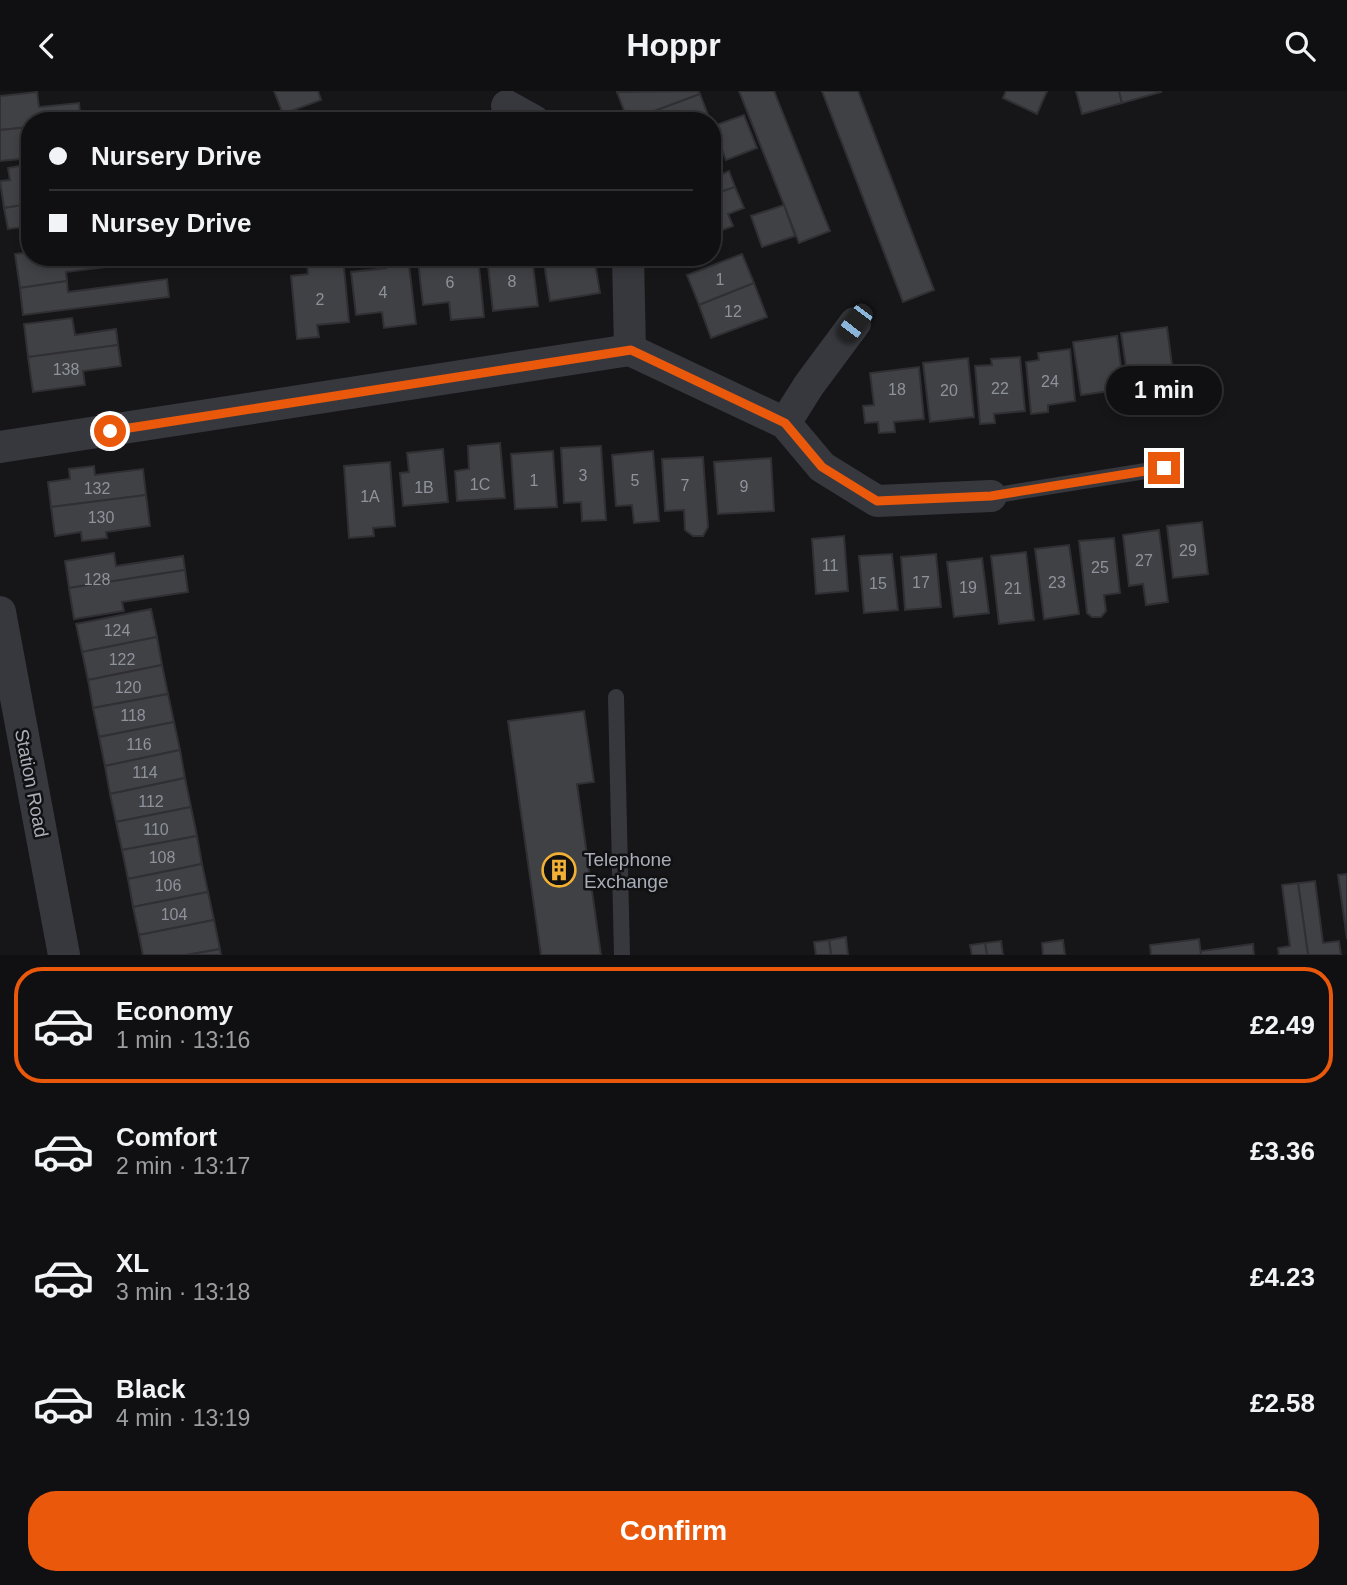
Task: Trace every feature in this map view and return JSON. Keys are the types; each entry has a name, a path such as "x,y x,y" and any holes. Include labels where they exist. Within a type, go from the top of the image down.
{"street":[{"path":"628,266 631,350"},
{"path":"785,423 809,385 855,323"},
{"path":"0,447 631,350 785,423 822,467 877,501 991,496"},
{"name":"Station Road","path":"0,611 63,955"}],"lane":[{"path":"991,496 1164,468"},
{"path":"616,697 622,955"}],"building":[{"path":"274,91 318,91 321,100 282,112"},
{"path":"698,91 700,94 652,112 625,112 617,92"},
{"path":"739,91 774,91 830,231 799,243"},
{"path":"822,91 858,91 934,290 903,302"},
{"path":"1006,91 1047,91 1037,114 1003,98"},
{"path":"1076,91 1119,91 1122,103 1082,114"},
{"path":"1119,91 1161,91 1161,92 1122,103"},
{"path":"37,92 39,107 79,103 80,112 21,112 21,128 0,130 0,96"},
{"path":"700,94 707,112 652,112"},
{"path":"744,115 757,148 726,160 721,147 721,123"},
{"path":"21,128 21,159 0,161 0,130"},
{"path":"21,166 21,205 4,208 0,181 10,180 8,168"},
{"path":"729,171 735,187 721,192 721,175"},
{"path":"735,187 744,208 728,214 733,226 721,231 721,192"},
{"path":"21,205 21,227 8,229 4,208"},
{"path":"784,205 795,236 762,247 751,216"},
{"path":"21,253 21,266 114,266 66,272 67,281 20,288 15,254"},
{"path":"742,254 754,283 699,305 687,275 711,266 721,266 721,262"},
{"path":"308,266 344,266 349,322 317,325 319,337 297,339 291,276 308,274"},
{"path":"409,266 416,324 384,328 382,312 356,315 351,272"},
{"path":"419,266 479,266 484,317 451,320 449,302 423,305"},
{"path":"488,266 533,266 538,306 493,311"},
{"path":"544,266 596,266 600,293 550,301"},
{"path":"167,279 169,297 23,315 20,288 67,281 68,292"},
{"path":"754,283 767,317 711,338 699,305"},
{"path":"72,318 75,335 116,329 118,345 28,357 24,324"},
{"path":"1167,327 1174,381 1129,387 1121,333"},
{"path":"1117,336 1124,389 1081,395 1073,342"},
{"path":"118,345 121,366 83,371 85,385 33,392 28,357"},
{"path":"1070,349 1075,401 1048,405 1048,412 1031,414 1026,362 1039,360 1038,353"},
{"path":"1020,357 1025,411 994,414 995,423 980,424 975,366 992,365 991,359"},
{"path":"968,358 974,417 930,422 923,363"},
{"path":"919,367 924,419 894,422 895,432 879,433 878,422 865,423 863,406 874,405 870,373"},
{"path":"500,443 505,498 457,501 455,471 469,469 468,446"},
{"path":"601,446 606,520 582,521 581,502 564,503 561,448"},
{"path":"443,449 448,502 403,506 400,473 409,472 407,453"},
{"path":"553,451 557,507 515,509 511,454"},
{"path":"653,451 659,521 634,523 632,505 616,506 612,455"},
{"path":"703,457 708,527 703,536 693,536 685,530 684,510 665,511 662,459"},
{"path":"771,458 774,511 718,514 714,462"},
{"path":"390,462 395,526 373,528 374,536 349,538 344,466"},
{"path":"94,466 95,475 143,469 146,495 51,507 48,482 70,479 69,469"},
{"path":"146,495 150,526 106,532 107,538 82,541 81,532 55,536 51,507"},
{"path":"1202,522 1208,574 1173,578 1167,526"},
{"path":"1159,530 1168,602 1146,605 1143,584 1129,586 1123,535"},
{"path":"844,536 848,591 816,594 812,539"},
{"path":"1114,538 1120,593 1104,595 1106,611 1101,617 1092,617 1087,613 1079,541"},
{"path":"1069,545 1079,614 1044,619 1035,549"},
{"path":"1026,552 1034,620 999,624 991,556"},
{"path":"114,553 116,566 183,556 185,570 69,588 65,561"},
{"path":"892,554 898,610 864,613 859,556"},
{"path":"936,554 941,607 905,610 901,557"},
{"path":"982,558 989,613 954,617 947,562"},
{"path":"185,570 188,592 122,602 124,611 74,619 69,588"},
{"path":"151,609 157,637 82,652 76,624"},
{"path":"157,637 162,665 88,680 82,652"},
{"path":"162,665 168,694 93,708 88,680"},
{"path":"168,694 174,722 99,737 93,708"},
{"name":"Telephone Exchange","path":"584,711 594,782 577,784 601,955 541,955 508,721"},
{"path":"174,722 180,750 105,766 99,737"},
{"path":"180,750 185,778 110,794 105,766"},
{"path":"185,778 191,807 116,822 110,794"},
{"path":"191,807 197,836 122,850 116,822"},
{"path":"197,836 202,864 128,879 122,850"},
{"path":"202,864 208,892 133,907 128,879"},
{"path":"1347,874 1347,939 1338,875"},
{"path":"1315,881 1323,943 1339,941 1341,955 1308,955 1298,883"},
{"path":"1298,883 1308,955 1279,955 1278,948 1290,946 1282,885"},
{"path":"208,892 214,920 139,935 133,907"},
{"path":"214,920 220,949 187,955 143,955 139,935"},
{"path":"846,937 848,955 831,955 829,940"},
{"path":"1199,939 1201,955 1151,955 1150,945"},
{"path":"829,940 831,955 816,955 814,942"},
{"path":"1063,940 1065,955 1043,955 1042,943"},
{"path":"1001,941 1003,955 987,955 985,943"},
{"path":"985,943 987,955 972,955 970,945"},
{"path":"1253,944 1254,955 1201,955 1201,951"},
{"path":"220,949 221,955 187,955"}],"place":[{"name":"Telephone Exchange","path":"559,870"}],"route":[{"path":"110,431 631,350 785,423 822,467 877,501 991,496 1164,468"}]}
